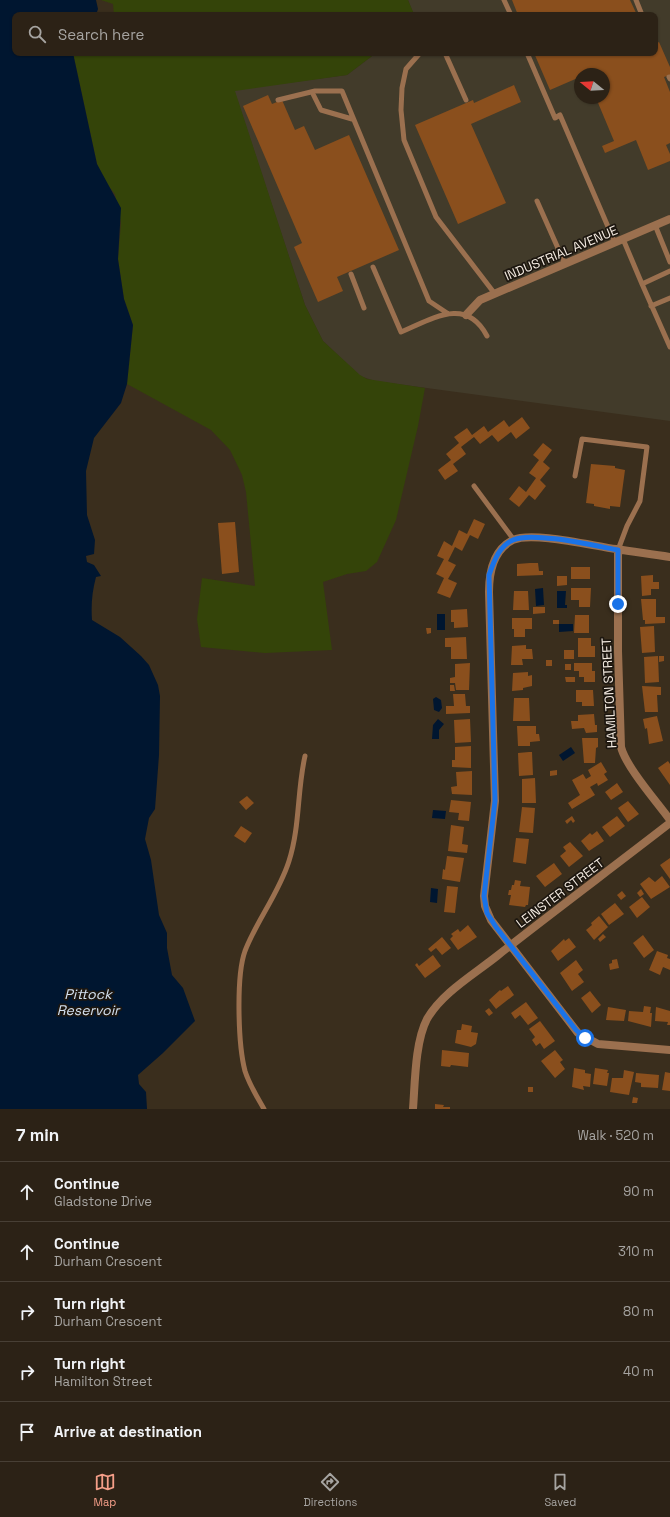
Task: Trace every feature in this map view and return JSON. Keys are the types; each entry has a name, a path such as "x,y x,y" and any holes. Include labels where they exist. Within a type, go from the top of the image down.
{"street":[{"name":"INDUSTRIAL AVENUE","path":"466,315 480,300 670,219"},
{"path":"670,557 527,537 514,540 499,552 494,560 489,575 495,801 484,896 485,906 491,920 576,1030 585,1038 598,1044 605,1045 670,1050"},
{"name":"HAMILTON STREET","path":"618,550 618,653 621,747 625,758 631,767 670,820"},
{"name":"LEINSTER STREET","path":"413,1109 420,1044 428,1019 442,1001 511,945 670,823"}],"lane":[{"path":"504,0 510,12"},
{"path":"636,0 641,12"},
{"path":"417,56 406,69 402,88 401,110 404,140 436,217 495,294"},
{"path":"446,56 466,100"},
{"path":"528,56 554,118 560,115 619,241 642,284 670,347"},
{"path":"278,100 312,92 342,91 352,119 404,237 429,301 447,313 466,315 480,324 487,336"},
{"path":"312,92 321,110 352,119"},
{"path":"537,201 565,264"},
{"path":"655,225 670,262"},
{"path":"373,267 401,332 447,313"},
{"path":"642,284 670,271"},
{"path":"351,274 364,308"},
{"path":"651,306 670,298"},
{"path":"575,476 582,439 647,448 640,501 626,526 618,550"},
{"path":"474,486 514,540"},
{"path":"264,1109 245,1071 240,1019 240,972 245,951 253,932 272,898 289,862 296,830 301,774 305,756"}],"shaded area":[{"path":"408,0 670,0 670,421 375,381 360,376 323,341 305,305 234,90 347,75 372,56 658,56 658,12 413,12"}],"green space":[{"path":"101,0 408,0 413,12 114,12 113,4"},
{"path":"74,56 372,56 347,75 235,91 305,305 323,341 360,375 367,379 425,388 418,426 396,520 377,562 366,571 347,574 323,582 332,650 265,653 201,647 197,619 202,578 255,586 246,492 242,475 230,450 211,430 127,384 133,325 124,299 118,259 121,223 115,194 106,183 97,164"}],"water":[{"name":"Pittock Reservoir","path":"0,0 96,0 98,9 97,12 12,12 12,56 74,56 97,164 121,208 118,259 124,299 133,325 127,384 121,403 94,438 86,471 87,515 95,540 94,554 86,556 87,562 94,565 101,576 96,577 92,598 92,620 120,637 141,656 149,665 158,685 160,696 159,755 155,809 149,818 145,839 151,860 159,915 167,933 167,948 172,975 183,988 195,1021 163,1053 138,1075 139,1084 146,1092 147,1109 0,1109"},
{"path":"543,588 544,605 536,606 535,589"},
{"path":"557,591 566,591 565,605 567,605 567,608 557,608"},
{"path":"437,614 445,614 445,630 437,630"},
{"path":"559,624 573,624 573,631 559,632"},
{"path":"436,697 441,700 442,708 439,712 434,710 433,699"},
{"path":"438,719 444,724 439,730 439,739 432,739 433,725"},
{"path":"571,747 575,753 563,761 559,755"},
{"path":"433,810 446,811 445,819 432,818"},
{"path":"431,888 438,889 437,903 430,902"}],"building":[{"path":"512,0 630,0 636,12 517,12"},
{"path":"659,42 670,67 670,75 664,77 670,92 670,143 666,145 670,154 670,161 648,170 636,140 605,153 602,146 614,141 599,104 610,104 610,68 574,68 574,80 550,90 535,56 658,56"},
{"path":"514,85 521,102 471,124 506,203 458,224 415,125 473,100 474,103"},
{"path":"268,95 272,104 282,100 295,130 304,126 315,150 349,135 399,250 337,277 343,291 318,302 294,247 302,243 243,106"},
{"path":"522,417 530,428 516,439 511,432 498,442 492,435 480,444 474,437 461,447 466,454 453,464 458,471 445,480 438,470 451,460 446,454 459,443 454,437 467,428 472,435 484,426 488,432 504,420 509,427"},
{"path":"543,443 552,450 543,462 550,468 540,480 546,486 535,500 529,495 519,507 509,499 519,486 526,492 536,478 529,473 539,460 533,455"},
{"path":"591,464 615,466 615,468 625,470 620,507 610,506 610,509 586,503"},
{"path":"474,519 485,524 478,539 470,535 462,551 455,547 448,561 456,565 448,579 457,583 450,598 437,593 444,578 436,574 444,559 437,556 444,541 452,546 459,530 467,534"},
{"path":"235,522 239,572 222,574 218,523"},
{"path":"538,563 539,571 543,571 543,575 517,576 517,564"},
{"path":"571,567 590,567 590,579 571,579"},
{"path":"653,575 653,582 659,582 659,589 651,589 651,595 642,596 641,576"},
{"path":"557,576 567,576 567,585 557,586"},
{"path":"571,588 591,588 590,607 579,607 579,600 571,600"},
{"path":"514,591 528,591 529,610 513,610"},
{"path":"641,599 656,599 656,617 665,617 665,623 645,624 645,620 643,620"},
{"path":"533,607 545,607 545,613 533,614"},
{"path":"467,609 468,627 454,628 454,622 451,622 451,610"},
{"path":"575,615 589,615 589,633 574,633"},
{"path":"512,618 532,618 532,629 525,629 525,637 514,637"},
{"path":"553,620 559,620 559,624 553,624"},
{"path":"654,626 655,652 642,653 640,627"},
{"path":"426,628 431,628 431,633 427,634"},
{"path":"466,637 467,659 451,659 451,647 445,647 445,638"},
{"path":"578,638 591,638 591,646 595,646 595,657 578,657"},
{"path":"526,645 526,649 532,649 533,659 522,659 523,665 511,665 512,646"},
{"path":"564,650 574,650 574,659 564,659"},
{"path":"658,656 659,682 645,683 644,657"},
{"path":"659,656 664,656 664,661 659,662"},
{"path":"546,660 552,660 552,666 546,666"},
{"path":"470,663 469,690 456,690 455,683 450,683 450,678 455,677 455,664"},
{"path":"574,663 592,663 592,671 595,671 595,682 584,682 584,677 579,677 579,671 574,671"},
{"path":"565,664 571,664 571,670 565,670"},
{"path":"528,672 528,676 532,675 532,686 523,688 523,690 512,691 513,673"},
{"path":"565,677 575,677 575,682 566,682"},
{"path":"450,685 454,685 455,691 450,691"},
{"path":"642,686 661,687 661,695 657,695 658,712 645,712"},
{"path":"576,690 593,690 594,706 582,706 582,702 576,702"},
{"path":"453,694 465,694 466,706 470,706 470,713 446,714 446,706 454,706"},
{"path":"514,698 529,698 530,721 513,721"},
{"path":"594,714 597,732 586,733 584,728 572,729 571,721 578,721 578,715"},
{"path":"657,716 663,741 649,744 647,728 645,729 643,719"},
{"path":"470,719 471,742 455,743 454,720"},
{"path":"517,726 536,726 536,734 539,734 540,741 530,742 530,746 518,746"},
{"path":"582,738 598,738 595,763 584,763"},
{"path":"471,746 471,768 452,767 452,760 455,760 455,747"},
{"path":"532,752 533,775 519,776 518,753"},
{"path":"668,761 670,764 670,785 658,768"},
{"path":"601,762 607,772 604,774 608,780 598,786 597,783 590,787 595,795 572,809 568,803 580,795 572,780 583,774 586,779 591,776 588,770"},
{"path":"557,770 557,775 550,776 550,771"},
{"path":"472,771 472,795 452,794 451,787 457,786 456,772"},
{"path":"535,778 536,803 522,803 522,779"},
{"path":"617,783 623,792 611,800 605,792"},
{"path":"247,796 254,803 246,810 239,802"},
{"path":"451,800 471,802 469,821 458,820 459,813 449,812"},
{"path":"628,801 639,814 628,822 618,808"},
{"path":"522,807 535,808 533,833 519,832"},
{"path":"572,816 575,821 573,823 571,820 567,824 565,821"},
{"path":"617,816 625,826 610,837 602,827"},
{"path":"451,825 464,827 462,844 468,845 467,853 448,851"},
{"path":"241,826 252,833 245,843 234,836"},
{"path":"597,831 604,841 589,851 581,841 590,833 592,835"},
{"path":"516,838 529,839 526,864 513,862"},
{"path":"570,842 583,856 569,867 560,856 566,851 563,847"},
{"path":"447,856 464,858 460,882 442,879"},
{"path":"670,858 670,879 660,865"},
{"path":"554,863 562,874 545,887 536,876"},
{"path":"662,876 670,887 651,899 640,884 649,877 655,882"},
{"path":"515,880 521,881 520,886 530,887 528,905 525,907 509,905 511,895 508,895 509,890 511,890 512,885 514,885"},
{"path":"447,886 458,887 455,913 444,912"},
{"path":"641,889 644,894 640,897 637,893"},
{"path":"622,891 626,896 621,900 617,895"},
{"path":"642,897 650,907 637,918 629,907"},
{"path":"615,903 624,914 609,925 601,914"},
{"path":"599,916 608,927 594,940 586,930"},
{"path":"468,925 477,937 458,950 450,939 453,936 451,934 458,929 460,932"},
{"path":"603,934 606,937 600,942 598,939"},
{"path":"643,935 654,950 644,958 633,943"},
{"path":"442,937 451,948 442,955 436,948 431,952 428,949"},
{"path":"569,938 576,947 558,961 551,951 564,939 565,941"},
{"path":"657,951 668,955 667,958 670,959 670,970 663,967 660,975 649,970"},
{"path":"433,955 441,966 425,978 415,965 417,963 419,966"},
{"path":"617,959 619,968 610,970 609,964 612,963 612,960"},
{"path":"576,960 583,970 578,974 584,982 572,991 560,973"},
{"path":"508,986 514,995 496,1009 489,1000 500,990 501,991"},
{"path":"590,991 601,1005 592,1013 581,998"},
{"path":"526,1002 538,1018 528,1025 520,1015 515,1019 511,1013"},
{"path":"644,1006 651,1007 651,1027 628,1021 629,1011 643,1012"},
{"path":"608,1007 626,1010 624,1021 606,1020"},
{"path":"656,1007 670,1011 670,1025 667,1025 668,1022 655,1021"},
{"path":"489,1008 493,1013 489,1016 485,1011"},
{"path":"540,1021 555,1041 544,1049 540,1043 536,1046 532,1040 535,1037 529,1029"},
{"path":"462,1024 472,1026 471,1032 478,1033 476,1044 471,1047 455,1043 457,1030 461,1030"},
{"path":"442,1050 469,1053 468,1067 451,1065 450,1067 441,1066"},
{"path":"555,1050 563,1060 560,1062 565,1069 555,1078 541,1061"},
{"path":"574,1068 585,1070 585,1073 591,1074 590,1087 583,1086 584,1090 572,1087"},
{"path":"595,1068 608,1070 607,1086 593,1084"},
{"path":"624,1070 634,1072 629,1095 610,1092 612,1078 623,1078"},
{"path":"665,1072 670,1073 670,1091 662,1090"},
{"path":"636,1073 659,1075 658,1088 641,1087 641,1083 635,1082"},
{"path":"528,1087 533,1087 533,1092 528,1092"},
{"path":"633,1097 638,1098 637,1103 632,1103"},
{"path":"435,1104 444,1105 443,1107 450,1107 450,1109 435,1109"}],"route":[{"path":"585,1038 576,1030 496,927 487,913 485,906 484,896 493,830 495,801 489,575 494,560 499,552 514,540 527,537 618,550 618,604"}]}
